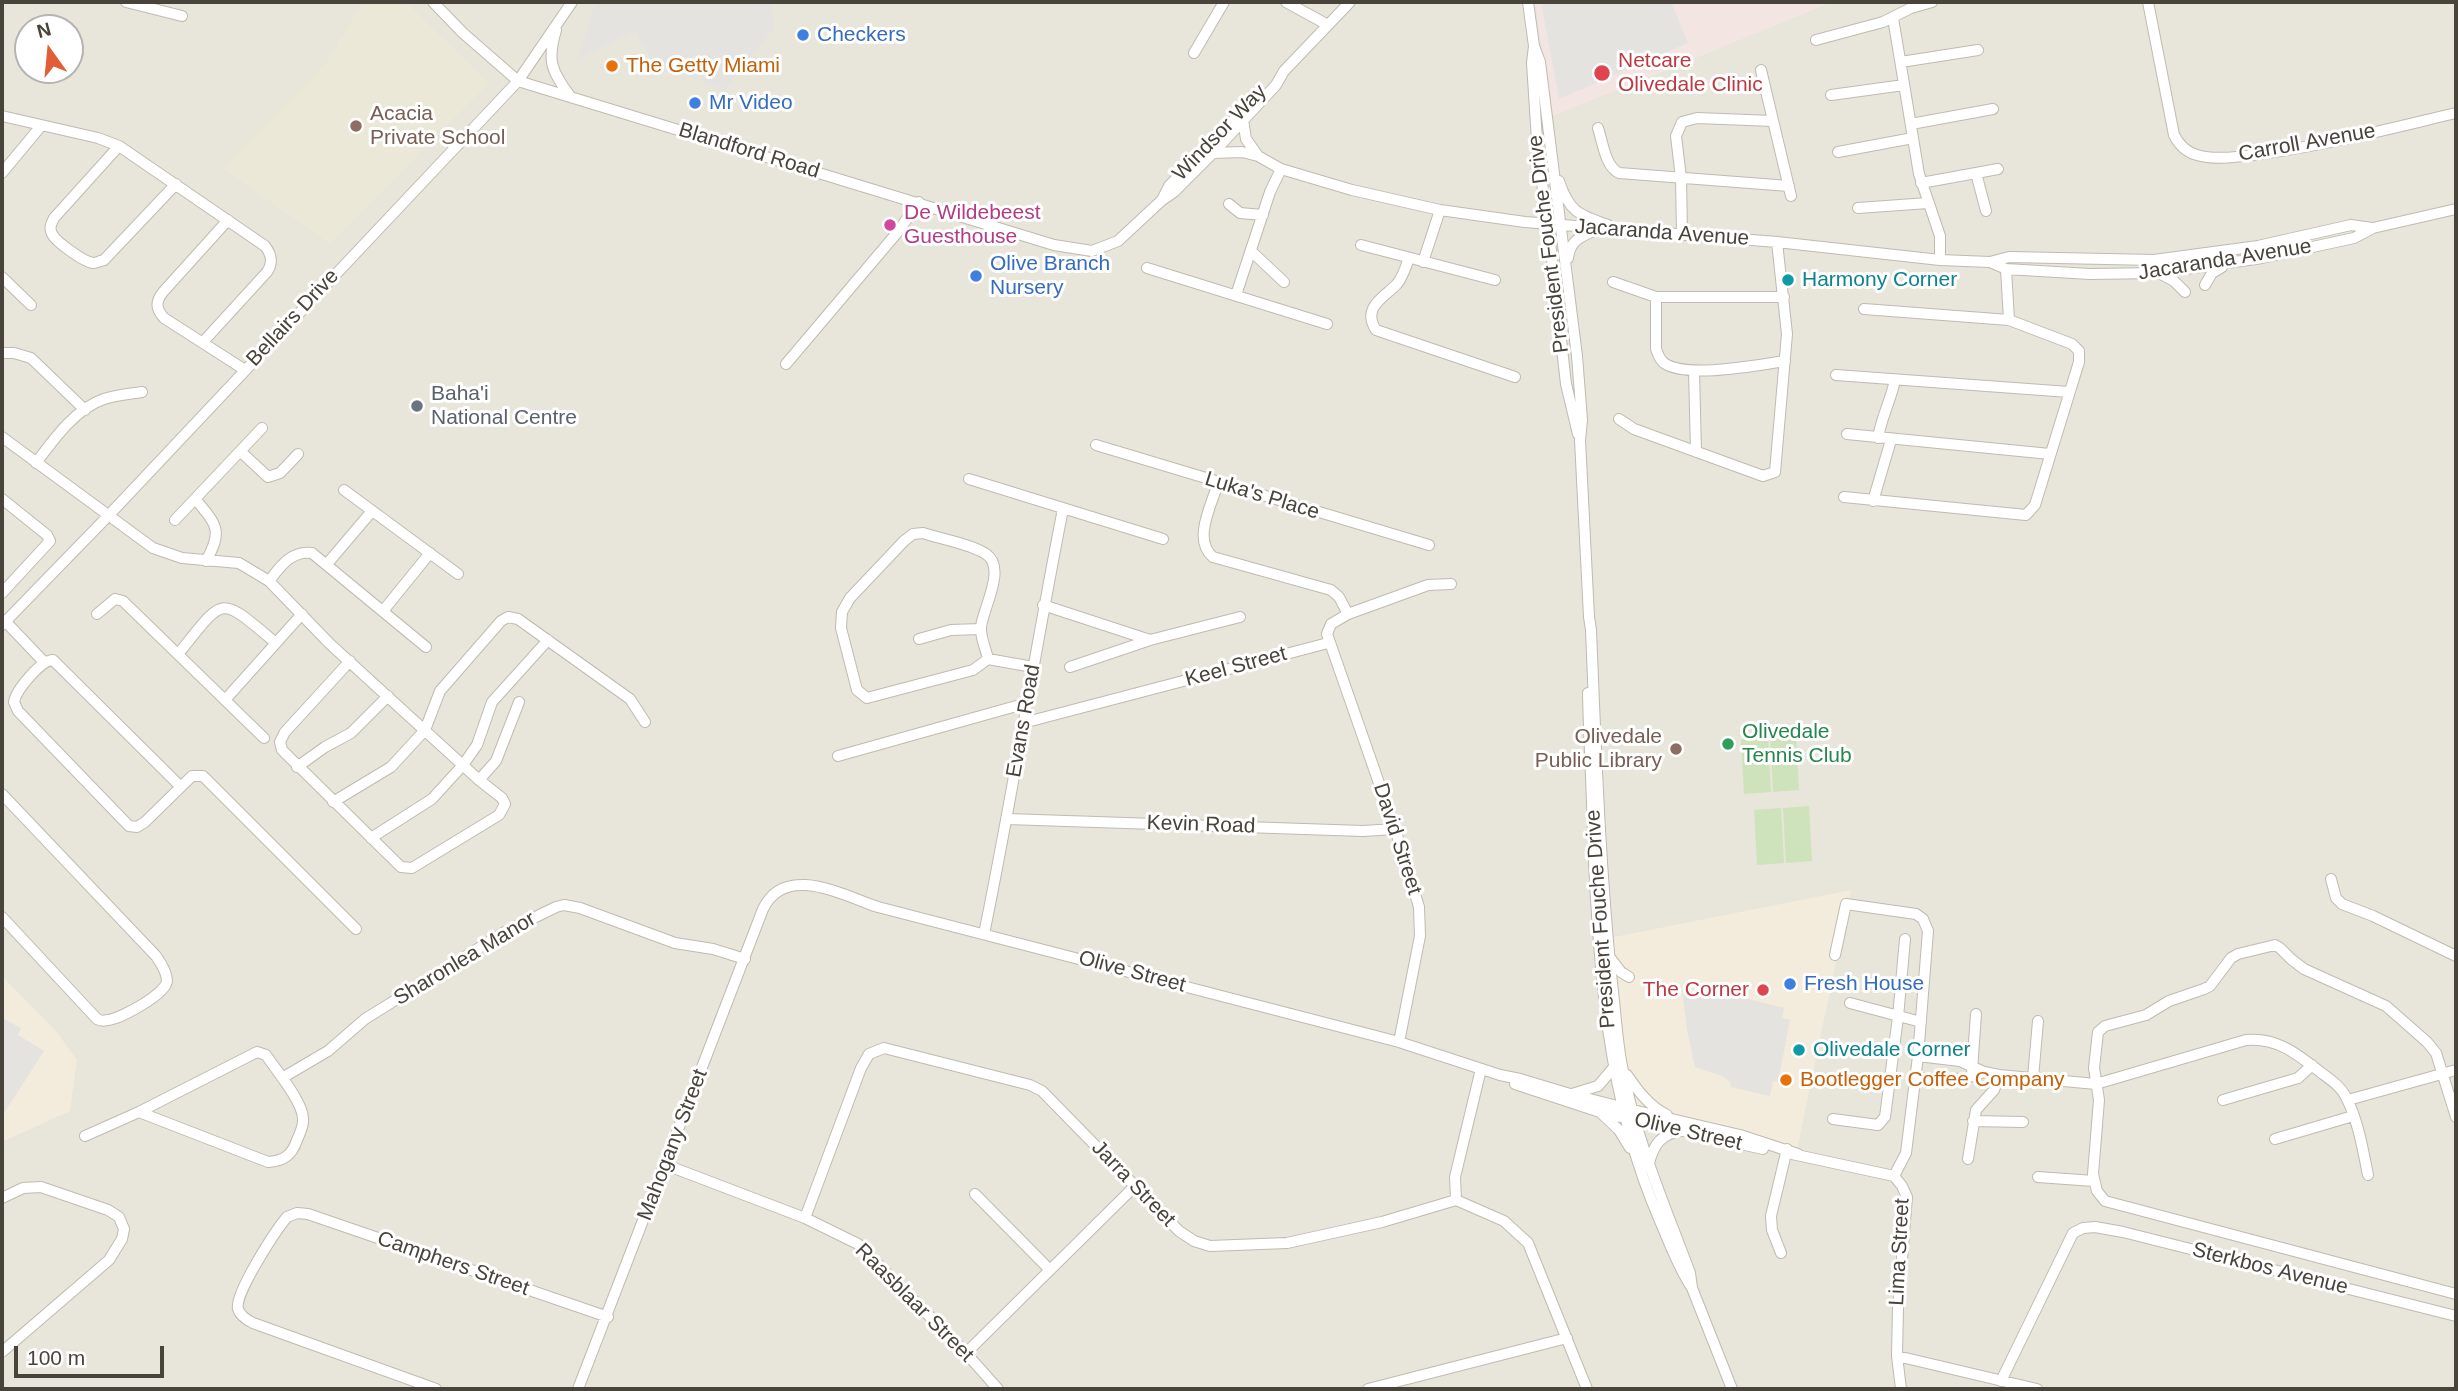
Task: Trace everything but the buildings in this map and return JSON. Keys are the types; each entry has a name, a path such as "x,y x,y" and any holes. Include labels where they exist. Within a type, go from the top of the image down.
{"street":[{"path":"126,2 159,6 182,16"},
{"name":"Blandford Road","path":"433,2 463,33 518,81 1054,245 1092,251"},
{"name":"Bellairs Drive","path":"4,623 518,81 572,2"},
{"path":"1194,53 1224,2"},
{"path":"1286,2 1328,25"},
{"name":"Windsor Way","path":"1161,201 1170,186 1350,2"},
{"name":"President Fouche Drive","path":"1528,2 1534,46 1535,135 1566,384 1580,440"},
{"path":"1816,40 1893,18 1911,8 1932,2"},
{"name":"Carroll Avenue","path":"2148,2 2174,135 2179,144 2199,156 2234,157 2297,148 2456,113"},
{"path":"1893,18 1921,183 1940,236 1940,260"},
{"path":"559,20 551,48 552,63 558,80 570,96"},
{"name":"President Fouche Drive","path":"1534,46 1539,62 1552,154 1580,394 1580,440 1603,884 1618,1066"},
{"path":"1900,62 1978,50"},
{"path":"1598,128 1608,162 1614,171 1790,191 1761,70"},
{"name":"Windsor Way","path":"1092,251 1118,241 1174,192 1276,85 1284,71"},
{"path":"1831,95 1905,85"},
{"path":"1911,124 1993,109"},
{"path":"2,116 98,138 119,146 265,246 270,252 270,267 203,342"},
{"path":"1682,235 1681,178 1676,136 1679,126 1687,119 1697,118 1773,121"},
{"path":"1243,120 1246,139 1258,156"},
{"path":"2,173 41,126"},
{"path":"1838,152 1913,138"},
{"path":"119,146 51,225 52,236 85,260 91,263 104,260 176,184"},
{"name":"Jacaranda Avenue","path":"1213,153 1233,151 1258,156 1280,169 1352,190 1440,210 1548,224 1777,242 1940,260 1990,262 2009,257 2154,260 2237,250 2351,225 2373,228"},
{"path":"1552,154 1563,193 1573,210 1622,230"},
{"path":"1236,295 1280,169"},
{"path":"1921,183 1998,169"},
{"path":"1976,173 1986,211"},
{"path":"786,364 896,234 919,202"},
{"path":"1858,208 1928,202"},
{"path":"1228,204 1240,213 1263,215"},
{"name":"Jacaranda Avenue","path":"1990,262 2006,268 2090,274 2158,273 2290,253 2354,238 2373,228 2456,209"},
{"path":"1423,262 1440,210"},
{"path":"228,220 157,302 164,318 245,370"},
{"path":"1567,281 1571,244 1599,229"},
{"path":"1619,419 1634,429 1763,475 1775,472 1787,334 1777,242"},
{"path":"1361,245 1495,280"},
{"path":"1251,251 1283,282"},
{"path":"1409,258 1396,285 1376,303 1372,319 1376,330 1515,377"},
{"path":"2205,285 2212,273 2227,264"},
{"path":"1147,268 1326,324"},
{"path":"2006,268 2009,320"},
{"path":"2158,273 2174,281 2185,292"},
{"path":"2,277 30,305"},
{"path":"1613,282 1656,297 1784,297"},
{"path":"1656,297 1658,357 1663,363 1694,371 1785,361"},
{"path":"1844,497 2026,515 2035,505 2079,362 2077,348 2068,342 2009,320 1864,309"},
{"path":"2,353 14,352 31,358 85,410"},
{"path":"1694,371 1696,452"},
{"path":"1836,375 2069,392"},
{"path":"1878,438 1895,380"},
{"path":"36,463 59,434 85,410 102,400 142,392"},
{"path":"175,520 262,428"},
{"path":"1847,434 2050,454"},
{"path":"2,438 153,548 167,555 239,563 269,581 350,661 503,800 504,808 499,815 412,868 401,867 282,750 280,742 285,732 350,661"},
{"path":"1873,501 1891,440"},
{"name":"Luka's Place","path":"1096,445 1429,545"},
{"path":"241,452 268,477 279,473 298,454"},
{"path":"969,479 1163,539"},
{"path":"1218,482 1203,533 1208,552 1213,557 1331,590 1339,597 1348,614"},
{"path":"344,490 458,574"},
{"path":"2,499 47,535 50,541 2,593"},
{"path":"196,500 212,518 217,533 206,561"},
{"name":"Evans Road","path":"984,934 1063,509"},
{"path":"327,564 372,511"},
{"path":"988,659 981,629 994,580 994,566 991,559 978,551 918,533 908,537 844,605 840,621 857,690 867,698 973,670 988,659 1033,667"},
{"path":"269,581 293,556 304,552 312,553 426,647"},
{"path":"383,611 430,553"},
{"path":"1328,643 1328,628 1348,614 1429,585 1451,584"},
{"path":"97,614 111,601 121,599 264,738"},
{"path":"1043,606 1150,640"},
{"path":"179,653 212,613 223,607 237,611 276,643"},
{"path":"225,700 302,614"},
{"path":"333,802 391,767 425,730 440,691 501,621 513,617 630,699 645,722"},
{"path":"1070,667 1150,640 1240,617"},
{"name":"President Fouche Drive","path":"1589,621 1586,631 1601,980 1618,1066 1644,1164 1690,1273 1692,1288 1732,1389"},
{"path":"4,623 44,662"},
{"path":"919,639 951,630 981,629"},
{"path":"370,838 432,799 463,765 477,745 492,702 548,640"},
{"name":"Keel Street","path":"1023,723 1328,643"},
{"name":"David Street","path":"1328,643 1395,829 1415,889 1421,922 1399,1042"},
{"path":"181,786 55,661 51,659 44,662 16,693 15,706 125,822 133,827 141,825 196,775 207,779 356,929"},
{"path":"297,767 351,733 388,696"},
{"path":"479,780 496,761 519,702"},
{"path":"838,756 1027,703"},
{"path":"2,794 156,956 167,981 157,995 114,1018 103,1021 97,1019 2,917"},
{"name":"Kevin Road","path":"1007,819 1363,831 1395,829"},
{"path":"2331,879 2336,898 2342,904 2456,956"},
{"name":"Olive Street","path":"767,901 783,887 801,884 877,907 1399,1042 1630,1114 1894,1176"},
{"name":"Mahogany Street","path":"578,1389 767,901"},
{"name":"Lima Street","path":"1835,955 1846,904 1916,914 1923,919 1928,931 1922,1022 1906,1153 1894,1176 1907,1197 1898,1308 1897,1356 1901,1389"},
{"name":"Sharonlea Manor","path":"282,1078 328,1051 356,1026 387,1005 503,933 556,907 564,905 580,908 675,943 713,948 745,960"},
{"path":"1833,1119 1868,1125 1878,1125 1883,1121 1898,1017 1905,939"},
{"path":"2456,1117 2444,1073 2436,1053 2427,1042 2386,1006 2296,965 2280,948 2268,946 2231,958 2210,986 2169,1001 2146,1015 2101,1028 2098,1032 2094,1056 2099,1100 2094,1181 2097,1191 2105,1201 2456,1294"},
{"path":"1609,957 1621,972 1629,976"},
{"path":"1850,1003 1922,1022"},
{"path":"1916,1078 1963,1079 1972,1071 1976,1014"},
{"path":"2034,1078 2038,1021"},
{"path":"1918,1056 1960,1061 1972,1071 2096,1084 2246,1040 2259,1039 2282,1045 2339,1086 2348,1100 2368,1175"},
{"name":"Jarra Street","path":"805,1218 861,1068 869,1054 884,1048 1030,1085 1042,1091 1186,1236 1202,1244 1224,1247 1287,1243 1382,1222 1456,1200"},
{"path":"85,1136 139,1112 257,1052 266,1055 282,1078 299,1105 303,1119 294,1148 288,1156 279,1161 268,1162 139,1112"},
{"path":"2223,1100 2298,1078 2312,1065"},
{"path":"1570,1094 1598,1086 1618,1066 1653,1107 1688,1127"},
{"path":"1481,1069 1455,1177 1456,1200 1504,1221 1523,1236 1537,1263 1587,1389"},
{"path":"2348,1100 2456,1070"},
{"name":"Olive Street","path":"1500,1075 1518,1085 1600,1112 1630,1114"},
{"path":"1968,1159 1976,1110 1994,1090 1998,1075"},
{"path":"1600,1112 1644,1164 1661,1138 1688,1127"},
{"path":"2275,1139 2353,1116"},
{"path":"1973,1121 2023,1122"},
{"path":"1780,1253 1772,1230 1771,1216 1786,1151"},
{"name":"Raasblaar Street","path":"666,1165 843,1235 870,1254 998,1389"},
{"path":"2038,1177 2094,1181"},
{"path":"965,1353 1135,1186"},
{"path":"2,1198 23,1188 41,1187 108,1210 119,1217 124,1229 122,1239 109,1260 2,1352"},
{"path":"975,1194 1049,1269"},
{"name":"Camphers Street","path":"436,1389 253,1323 239,1312 237,1306 240,1292 287,1217 297,1213 308,1214 608,1317"},
{"name":"Sterkbos Avenue","path":"2001,1381 2067,1244 2073,1233 2083,1227 2123,1232 2456,1316"},
{"path":"1368,1389 1566,1338"},
{"path":"1897,1356 2037,1389"}],"shaded area":[{"path":"2,2 2456,2 2456,1389 2,1389"},
{"name":"Acacia Private School","path":"363,2 406,2 489,83 330,244 223,169 324,66"},
{"path":"596,2 771,2 774,28 724,90 653,62 635,30 577,60"},
{"name":"Netcare Olivedale Clinic","path":"1535,2 1833,2 1553,116"},
{"path":"1541,2 1671,2 1688,43 1559,99"},
{"path":"1851,890 1797,1150 1630,1113 1609,938"},
{"path":"2,976 56,1031 77,1060 70,1111 2,1142"},
{"path":"1704,988 1784,1008 1782,1018 1790,1020 1778,1082 1773,1081 1770,1096 1731,1087 1730,1082 1722,1076 1695,1067 1682,989 1702,995"},
{"path":"2,1018 21,1028 18,1035 44,1051 2,1116"}],"green space":[{"path":"1796,736 1799,790 1773,792 1770,737"},
{"path":"1768,737 1771,792 1744,794 1741,739"},
{"path":"1809,806 1812,861 1786,863 1783,808"},
{"path":"1781,808 1784,863 1757,865 1754,810"}],"place":[{"name":"Checkers","path":"803,35"},
{"name":"The Getty Miami","path":"612,66"},
{"name":"Netcare Olivedale Clinic","path":"1602,73"},
{"name":"Mr Video","path":"695,103"},
{"name":"Acacia Private School","path":"356,126"},
{"name":"De Wildebeest Guesthouse","path":"890,225"},
{"name":"Olive Branch Nursery","path":"976,276"},
{"name":"Harmony Corner","path":"1788,280"},
{"name":"Baha'i National Centre","path":"417,406"},
{"name":"Olivedale Tennis Club","path":"1728,744"},
{"name":"Olivedale Public Library","path":"1676,749"},
{"name":"Fresh House","path":"1790,984"},
{"name":"The Corner","path":"1763,990"},
{"name":"Olivedale Corner","path":"1799,1050"},
{"name":"Bootlegger Coffee Company","path":"1786,1080"}]}
